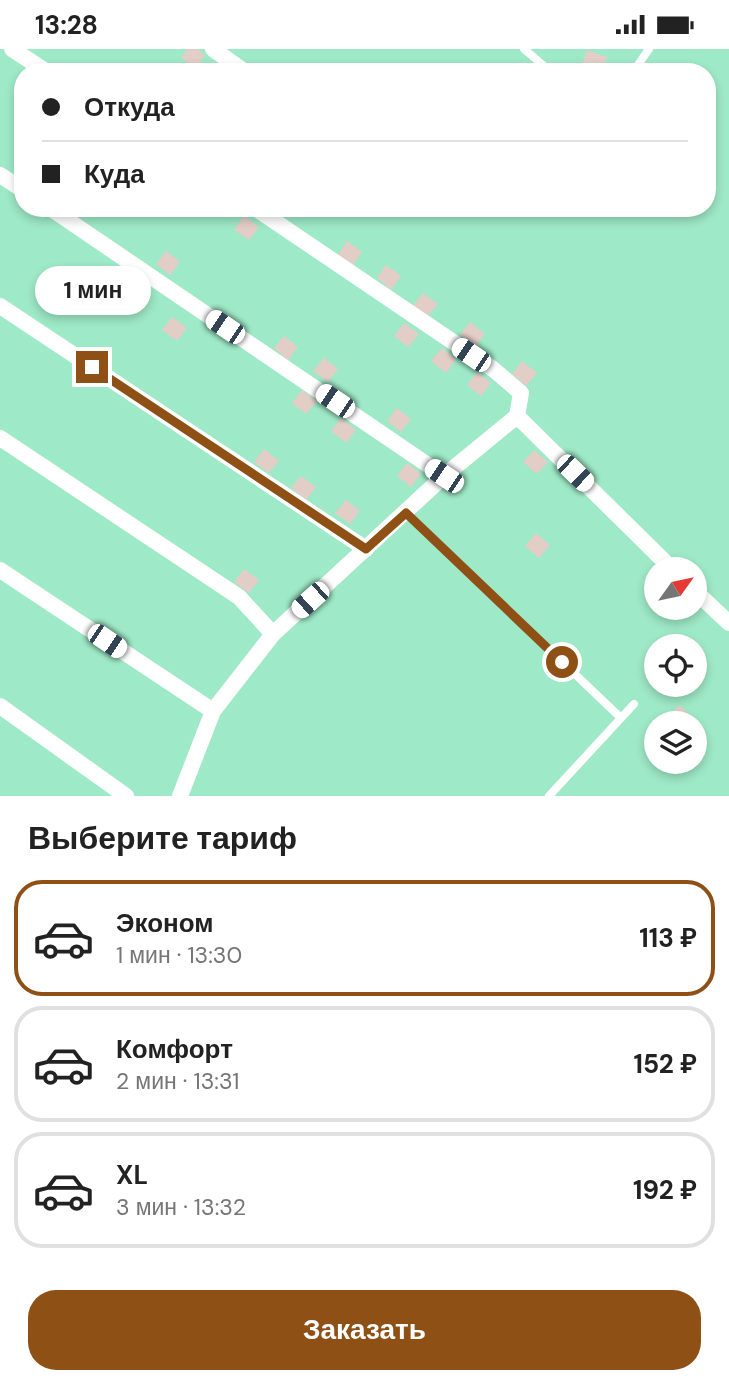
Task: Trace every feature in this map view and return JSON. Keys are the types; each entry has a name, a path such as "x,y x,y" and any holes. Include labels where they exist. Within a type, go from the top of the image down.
{"street":[{"path":"12,49 33,63"},
{"path":"217,50 234,63"},
{"path":"63,217 444,476"},
{"path":"180,796 213,711 273,634 444,476 517,416 521,393 508,381 268,217"},
{"path":"0,306 366,549"},
{"path":"517,416 660,557"},
{"path":"0,438 239,597 273,634"},
{"path":"0,571 213,711"},
{"path":"707,602 729,623"},
{"path":"0,706 126,796"}],"lane":[{"path":"524,49 540,63"},
{"path":"406,513 621,718"},
{"path":"549,796 634,704"}],"green space":[{"path":"0,49 729,49 729,796 0,796"}],"building":[{"path":"187,49 197,49 205,55 199,63 188,63 181,58"},
{"path":"587,50 607,57 605,63 582,63"},
{"path":"243,217 259,227 249,240 234,230"},
{"path":"347,241 362,252 353,265 338,255"},
{"path":"166,251 180,262 170,275 156,264"},
{"path":"386,265 401,276 391,290 377,278"},
{"path":"423,293 438,304 427,317 413,306"},
{"path":"172,317 187,328 177,341 162,330"},
{"path":"470,322 485,334 475,347 460,335"},
{"path":"404,323 419,334 408,347 394,336"},
{"path":"284,336 298,347 288,360 274,348"},
{"path":"442,348 456,359 446,373 431,361"},
{"path":"324,358 338,369 328,382 313,371"},
{"path":"522,361 537,373 526,386 512,374"},
{"path":"477,372 491,383 481,396 467,385"},
{"path":"302,390 317,401 306,414 292,403"},
{"path":"397,408 411,419 401,432 387,421"},
{"path":"341,418 356,430 346,443 331,431"},
{"path":"264,449 279,461 269,473 254,462"},
{"path":"534,450 548,462 537,474 523,462"},
{"path":"407,463 421,474 411,487 397,476"},
{"path":"301,476 316,487 306,500 291,488"},
{"path":"346,500 360,511 350,524 335,513"},
{"path":"536,533 550,545 539,558 525,546"},
{"path":"244,569 259,580 249,593 234,582"},
{"path":"679,705 686,711 674,711"}],"route":[{"path":"92,367 366,549 406,513 562,662"}]}
